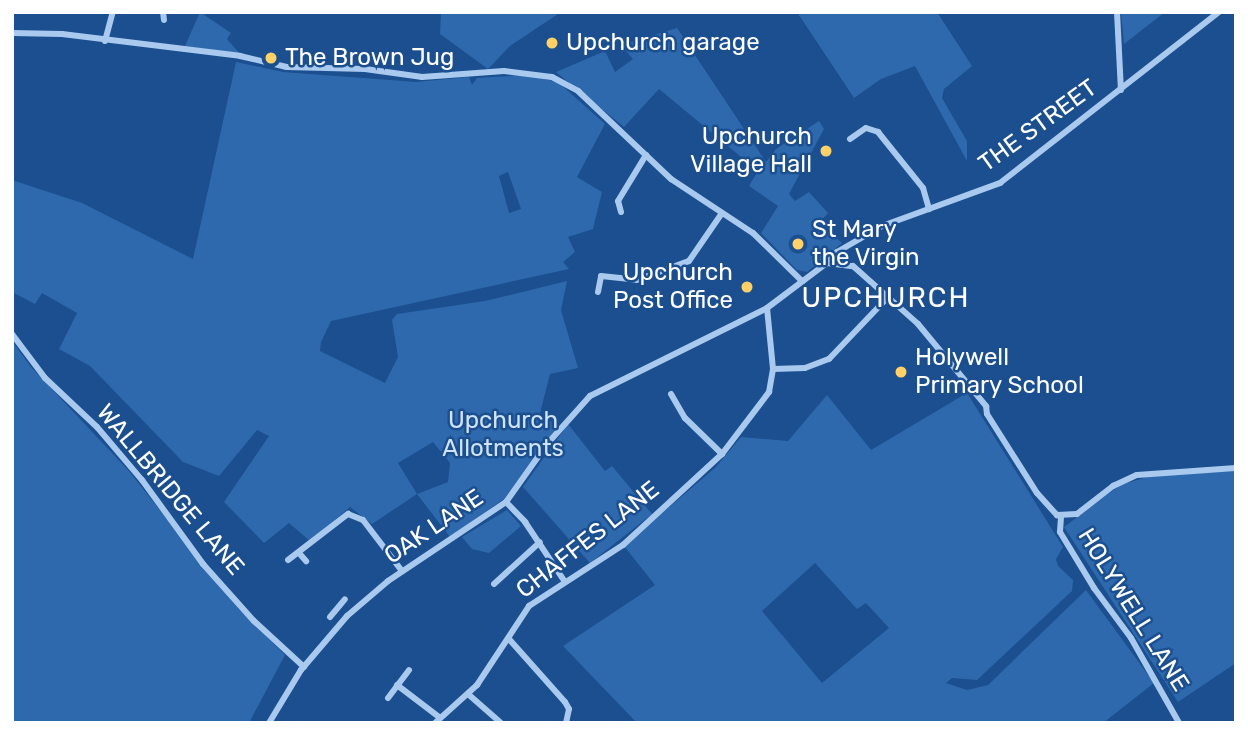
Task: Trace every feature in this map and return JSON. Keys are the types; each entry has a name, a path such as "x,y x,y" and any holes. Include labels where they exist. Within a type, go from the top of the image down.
{"street":[{"path":"105,41 113,12"},
{"path":"163,12 164,20"},
{"path":"1117,12 1121,90"},
{"name":"THE STREET","path":"827,263 882,226 1000,183 1219,12"},
{"path":"12,33 240,56 287,67 365,69 422,77 503,71 543,74 577,89 674,181 753,233 802,281"},
{"path":"850,139 866,128 878,132 923,188 929,209"},
{"path":"621,212 618,201 646,155"},
{"path":"598,292 601,276 638,280 688,261 722,213"},
{"path":"841,261 843,250"},
{"name":"OAK LANE","path":"269,723 304,667 347,616 402,571 506,502 564,423 590,396 767,308 827,263 841,261 850,264 890,296"},
{"path":"773,369 807,367 829,359 890,296 974,390 1037,493 1061,517 1077,514 1113,486 1137,475 1236,468"},
{"name":"CHAFFES LANE","path":"437,720 468,694 509,639 529,606 622,545 722,454 769,392 773,369 767,308"},
{"name":"WALLBRIDGE LANE","path":"12,334 45,378 97,427 142,480 202,564 254,621 304,667"},
{"path":"666,403 673,397 685,418 722,454"},
{"path":"506,502 540,542 565,582"},
{"path":"288,561 341,517 353,514 363,520 402,571"},
{"name":"HOLYWELL LANE","path":"1061,517 1060,532 1094,588 1131,638 1179,723"},
{"path":"494,584 540,542"},
{"path":"299,553 306,562"},
{"path":"330,617 345,599"},
{"path":"337,608 347,616"},
{"path":"509,639 565,702 569,709 566,723"},
{"path":"388,698 409,670"},
{"path":"397,685 437,720"},
{"path":"468,694 501,723"}],"green space":[{"path":"200,12 231,33 227,39 240,54 185,46"},
{"path":"441,12 561,12 510,46 488,69 440,34"},
{"path":"797,12 937,12 972,66 944,89 942,98 967,141 967,161 915,66 881,79 854,98"},
{"path":"1121,12 1165,12 1124,44"},
{"path":"677,28 766,162 776,149 819,121 824,129 789,194 795,201 809,192 828,213 819,223 842,243 807,272 797,270 761,233 778,206 749,186 758,171 659,89 624,127 556,72 605,51 615,72 633,59 625,50 632,46 630,42"},
{"name":"Upchurch Allotments","path":"236,62 283,72 416,82 469,77 472,85 477,78 525,75 558,82 605,124 577,177 602,192 593,229 568,237 575,252 563,262 569,269 331,321 321,342 320,351 385,383 398,357 392,320 397,314 485,301 567,281 561,310 578,368 550,374 540,413 558,427 505,498 450,537 417,494 372,524 350,507 310,541 289,523 264,543 224,502 269,436 257,430 219,476 183,462 90,366 59,349 77,313 42,293 35,304 12,292 12,180 82,203 193,259","holes":["508,172 521,209 509,213 499,176","433,442 450,463 448,482 417,494 398,463"]},
{"path":"12,341 31,367 128,470 239,609 285,655 249,723 12,723"},
{"path":"967,393 1063,547 1056,559 1058,566 1073,580 1072,591 977,680 952,678 946,683 967,690 988,685 1086,590 1154,683 1103,723 637,723 563,646 655,585 624,546 716,467 741,437 788,441 827,395 871,450","holes":["815,563 857,609 866,603 889,628 822,683 762,611"]},
{"path":"568,424 605,471 612,466 652,514 590,563 523,487"},
{"path":"1236,471 1236,663 1178,702 1064,527 1120,485 1151,476"},
{"path":"507,510 521,526 489,553 472,549 462,537"}],"place":[{"name":"Upchurch garage","path":"552,43"},
{"name":"The Brown Jug","path":"271,58"},
{"name":"Upchurch Village Hall","path":"826,151"},
{"name":"St Mary the Virgin","path":"798,244"},
{"name":"Upchurch Post Office","path":"747,287"},
{"name":"Holywell Primary School","path":"901,372"}],"district":[{"name":"UPCHURCH","path":"886,298"}]}
